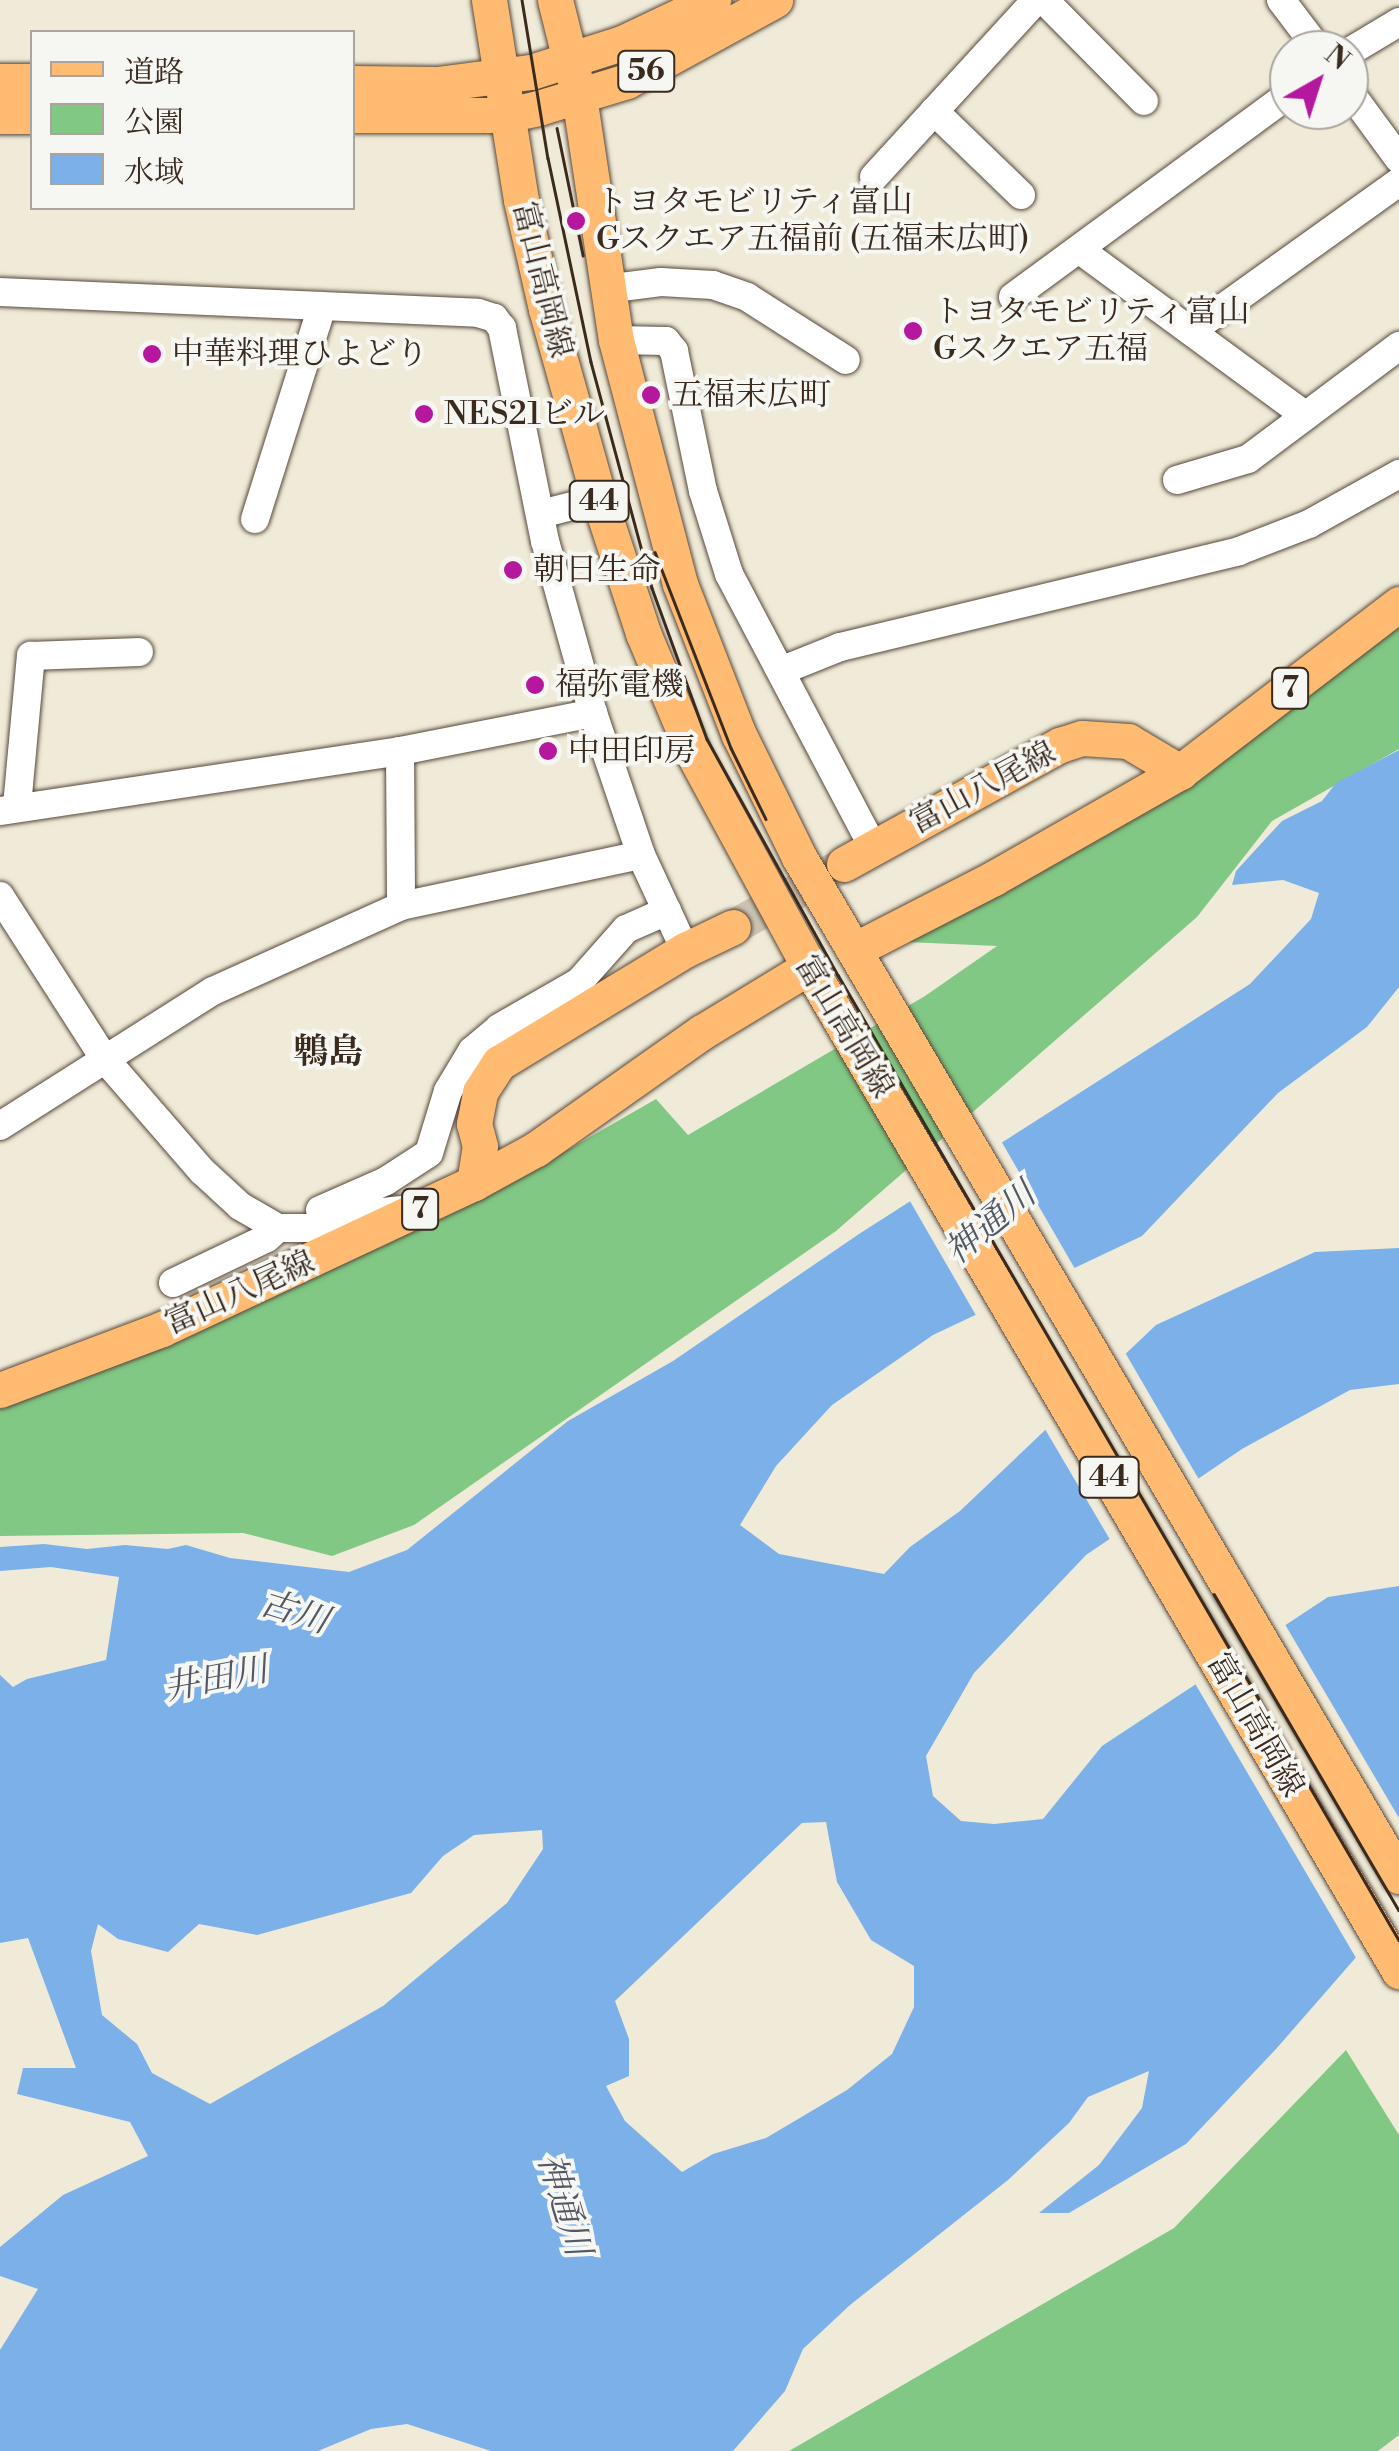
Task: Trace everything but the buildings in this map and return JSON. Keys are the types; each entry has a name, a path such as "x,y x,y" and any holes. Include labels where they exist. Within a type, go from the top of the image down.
{"main road":[{"name":"富山高岡線","path":"489,0 506,115 546,309 599,499 643,633 694,756 814,976 1399,1971"},
{"name":"富山高岡線","path":"555,0 578,96 616,340 680,584 739,734 800,857 1399,1876"},
{"name":"56","path":"355,83 501,78 622,43 713,0"},
{"name":"56","path":"355,116 506,115 578,96 627,81 775,0"},
{"path":"0,81 30,81"},
{"path":"0,116 30,116"},
{"name":"7","path":"858,956 1180,772 1399,604"},
{"name":"富山八尾線","path":"859,856 1060,745 1082,738 1128,741 1180,772"},
{"name":"7","path":"474,1183 480,1146 474,1124 480,1092 499,1063 685,950 733,927"},
{"name":"富山八尾線","path":"0,1390 162,1328 474,1183 536,1149 702,1032 814,976"}],"street":[{"path":"874,178 1036,0"},
{"path":"1044,0 1144,102"},
{"path":"1281,0 1304,30"},
{"path":"1369,40 1399,22"},
{"path":"1013,297 1269,109"},
{"path":"934,111 1021,194"},
{"path":"1369,118 1399,159"},
{"path":"1192,331 1399,182"},
{"path":"1080,250 1306,416"},
{"path":"606,289 662,282 714,286 747,297 846,360"},
{"path":"0,292 478,313 494,318 502,328 540,514 593,713 641,855 685,950"},
{"path":"255,520 322,306"},
{"path":"616,340 666,341 674,351 718,546 782,670 859,856"},
{"path":"1176,480 1248,459 1399,346"},
{"path":"782,670 840,648 1238,551 1309,524 1399,474"},
{"path":"540,514 599,499"},
{"path":"139,652 30,656 9,808 400,750 593,713"},
{"path":"400,750 401,906"},
{"path":"0,1126 213,991 401,906 641,855"},
{"path":"0,896 104,1058 202,1171 240,1206 287,1228 422,1208"},
{"path":"173,1283 386,1181 429,1153 448,1091 472,1051 498,1028 579,982 626,929 667,911"}],"green space":[{"path":"1399,618 1399,749 1272,821 1197,917 836,1231 414,1525 332,1556 243,1533 0,1536 0,1399 543,1164 656,1099 688,1135 925,996 997,946 907,942"},
{"path":"1346,2050 1399,2135 1399,2435 1378,2451 789,2451 1174,2228"}],"water":[{"path":"1399,750 1399,987 1367,1027 1278,1093 1142,1236 933,1335 832,1405 776,1466 740,1525 779,1554 884,1574 910,1547 960,1511 1156,1325 1315,1252 1399,1248 1399,1384 1350,1390 1242,1449 1086,1555 974,1673 926,1756 933,1796 961,1821 994,1824 1043,1819 1102,1746 1328,1597 1399,1586 1399,1908 1276,2049 1186,2144 1069,2213 1039,2213 1099,2165 1142,2108 1149,2071 1088,2097 1069,2123 1008,2180 850,2305 803,2349 785,2391 733,2451 491,2451 407,2424 371,2429 318,2451 0,2451 0,2350 38,2289 0,2276 0,2247 63,2195 148,2156 130,2122 17,2094 23,2068 76,2068 28,1938 0,1943 0,1675 13,1687 27,1679 106,1660 119,1577 51,1567 0,1571 0,1547 44,1544 87,1549 125,1545 168,1549 186,1545 230,1558 349,1572 407,1550 568,1421 673,1361 859,1234 1250,984 1311,919 1319,893 1283,880 1232,885 1236,871 1282,821 1322,801 1336,783","holes":["826,1822 837,1882 871,1940 914,1966 914,2007 892,2054 847,2090 766,2138 713,2154 682,2172 625,2121 606,2086 629,2076 629,2039 615,2001 802,1823","542,1830 543,1849 507,1903 383,2006 210,2104 152,2073 137,2044 102,2015 91,1951 98,1924 118,1939 168,1952 199,1924 257,1935 411,1893 443,1856 474,1835"]}],"pier":[{"path":"1000,1139 1077,1272 983,1327 906,1194"},
{"path":"1123,1349 1201,1483 1112,1543 1042,1424"},
{"path":"1283,1621 1399,1818 1399,1916 1359,1963 1193,1680"}],"tunnel":[{"path":"733,927 839,867"}],"tram line":[{"path":"522,0 548,158 591,362 652,588 707,739 838,975 1399,1940"},
{"path":"557,128 583,255"},
{"path":"655,552 731,748 766,819"},
{"path":"1214,1594 1399,1910"}],"place":[{"name":"トヨタモビリティ富山 Gスクエア五福前 (五福末広町)","path":"576,221"},
{"name":"トヨタモビリティ富山 Gスクエア五福","path":"913,331"},
{"name":"中華料理ひよどり","path":"152,354"},
{"name":"五福末広町","path":"651,395"},
{"name":"NES21ビル","path":"424,414"},
{"name":"朝日生命","path":"513,570"},
{"name":"福弥電機","path":"535,685"},
{"name":"中田印房","path":"548,751"}],"district":[{"name":"鵯島","path":"328,1053"}],"water label":[{"name":"神通川","path":"991,1224"},
{"name":"古川","path":"294,1613"},
{"name":"井田川","path":"216,1680"},
{"name":"神通川","path":"563,2205"}]}
